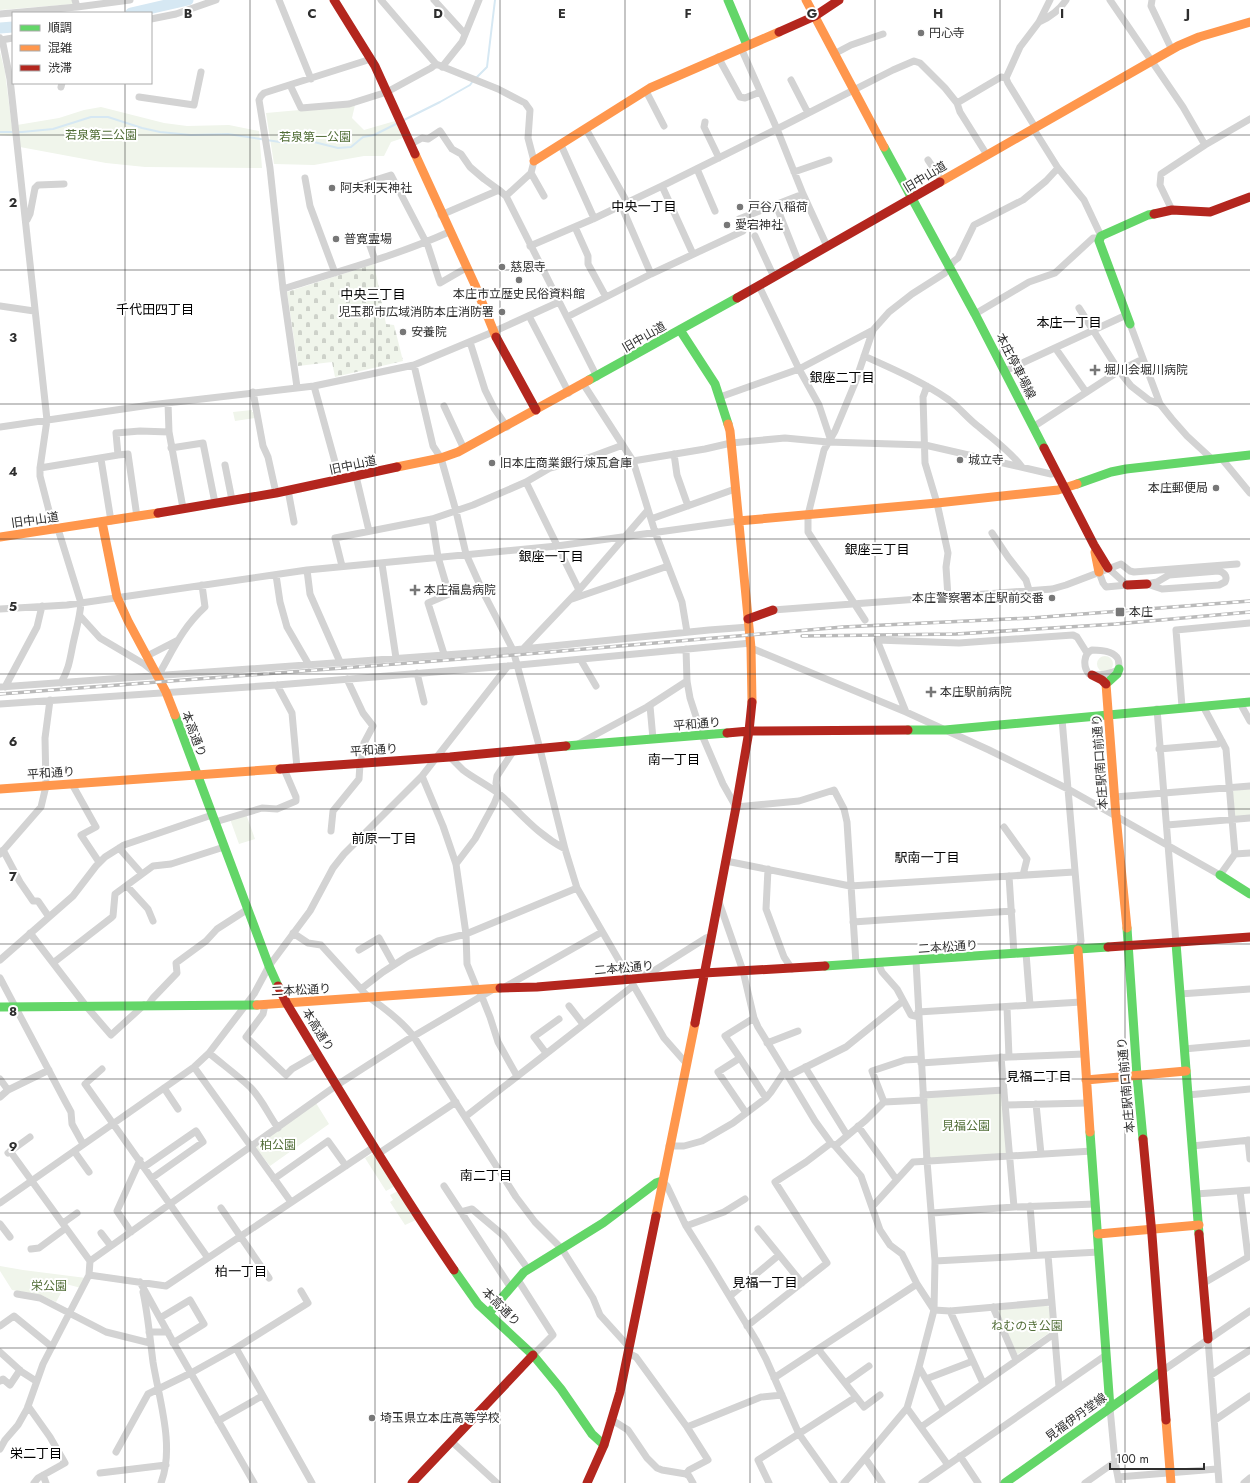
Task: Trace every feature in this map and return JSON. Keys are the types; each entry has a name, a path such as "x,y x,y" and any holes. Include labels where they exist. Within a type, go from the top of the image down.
{"street":[{"path":"15,12 76,4 130,0"},
{"path":"152,19 176,14 216,0"},
{"path":"279,0 311,79"},
{"path":"334,0 370,59 387,92 493,332 536,410"},
{"path":"381,0 439,65 498,89 525,104 530,110 528,138 534,161 531,173 506,196"},
{"path":"434,0 465,34"},
{"path":"290,85 301,108 349,104 387,92 439,65 462,42 479,0"},
{"path":"728,0 760,92 826,244 825,248"},
{"name":"本庄停車場線","path":"806,0 853,90 975,314 1094,545"},
{"path":"534,161 646,91 815,16 839,0"},
{"path":"1006,78 1020,48 1039,22 1050,0"},
{"path":"1039,22 1049,18 1062,6 1066,0"},
{"path":"1110,0 1183,107 1205,145"},
{"path":"1152,0 1151,6 1172,50"},
{"path":"0,14 12,12"},
{"name":"旧中山道","path":"0,537 56,530 276,493 441,458 464,449 569,393 759,286 1172,50 1199,37 1250,22"},
{"path":"834,54 851,44 883,34"},
{"path":"12,38 1,39 10,79 47,420 40,476 56,530 81,603 72,657 67,672 61,683"},
{"path":"718,58 740,97 745,98 760,92"},
{"path":"297,387 283,289 260,98 264,94 370,59"},
{"path":"530,246 593,219 662,186 893,70 914,61 920,63 945,88 957,103 960,112 987,155"},
{"path":"138,97 194,105 201,72"},
{"path":"957,103 1001,77 1006,78"},
{"path":"1006,78 1058,168 1084,200 1100,237 1128,320 1160,404 1187,436 1217,459 1250,493"},
{"path":"791,80 808,113"},
{"path":"646,91 664,126"},
{"path":"1172,210 1160,185 1161,174 1205,145 1250,119"},
{"path":"705,122 704,127 719,158"},
{"path":"586,129 624,204 651,274"},
{"path":"411,144 422,138 428,139 440,131 452,149 462,154 470,166 506,196 597,377"},
{"path":"561,145 593,219"},
{"path":"794,172 829,160"},
{"path":"928,160 942,181"},
{"path":"697,168 715,211"},
{"path":"720,397 799,369 873,330 889,312 912,294 945,273 958,258 974,225 1023,200 1046,181 1058,168"},
{"path":"531,173 544,196"},
{"path":"356,186 391,174 426,243 440,283 466,268"},
{"path":"305,178 310,206 335,272"},
{"path":"26,221 30,214 35,188 38,185 64,184"},
{"path":"662,186 693,254"},
{"path":"441,215 499,190"},
{"path":"567,317 651,274 743,231 739,219 803,194"},
{"path":"975,314 1029,282 1055,273 1093,238 1100,237 1148,215 1172,210 1210,212 1250,198"},
{"path":"776,205 799,263"},
{"path":"574,227 588,256 588,264 606,297"},
{"path":"283,289 426,243 449,232"},
{"path":"756,236 774,277"},
{"path":"368,240 375,260"},
{"path":"759,286 799,369 819,405 829,440"},
{"path":"0,428 168,403 314,386 414,365 470,342 559,302"},
{"path":"0,306 34,311"},
{"path":"1079,308 1118,371 1131,386 1149,400 1160,404"},
{"path":"529,316 569,393"},
{"path":"1005,372 1122,317 1128,320"},
{"path":"587,1483 604,1445 612,1420 629,1350 710,937 719,902 749,731 752,698 751,646 730,431 715,384 680,330"},
{"path":"865,620 808,532 808,515 824,450 835,431 855,383 873,330"},
{"path":"470,342 485,390 494,408 507,426"},
{"path":"1056,348 1086,392"},
{"path":"864,356 927,386 950,401 976,425 1007,450 1022,467"},
{"path":"1033,427 1118,371 1143,359"},
{"path":"414,365 433,446 441,458 466,554 482,592 513,650 565,849 577,888 664,1038 686,1063"},
{"path":"584,384 632,460 655,532 682,602 688,632"},
{"path":"314,386 340,480"},
{"path":"927,386 923,397 925,463 937,503 948,553 946,567 948,597"},
{"path":"253,392 264,446 276,493"},
{"path":"168,403 171,448 183,508"},
{"path":"444,406 464,449"},
{"path":"118,455 116,433 140,431 169,432"},
{"path":"632,460 705,449 731,443 785,438 925,446 1051,474 1057,473"},
{"path":"171,448 203,443 215,503"},
{"path":"342,566 336,538 432,519 473,506 526,482 550,468 588,458 623,445"},
{"path":"40,468 128,454 137,517"},
{"path":"674,454 677,475 688,506"},
{"path":"0,609 81,603 307,570 557,546 624,538 655,532 738,521 937,503 1058,490 1111,472 1126,469 1250,455"},
{"path":"101,459 112,521"},
{"path":"225,465 232,500"},
{"path":"356,476 369,531"},
{"path":"526,482 579,590"},
{"path":"288,490 294,522"},
{"path":"651,519 735,490"},
{"path":"524,648 579,590 648,510"},
{"path":"432,519 438,558 448,594 428,603 444,654"},
{"name":"本高通り","path":"102,522 117,597 128,621 166,692 269,966 287,1004 417,1216 473,1298 488,1314 533,1354 561,1389 592,1434 604,1445"},
{"path":"992,533 1026,580 1029,590"},
{"path":"1094,545 1108,568 1114,582 1114,585 1110,587"},
{"path":"1094,545 1099,572 1104,585 1110,587 1147,584 1157,582 1171,575 1218,571 1226,575 1225,582 1219,585 1162,589 1147,584"},
{"path":"382,564 396,658"},
{"path":"747,608 773,610 1059,587 1121,564 1130,571 1134,572 1237,564"},
{"path":"570,600 668,566"},
{"path":"1108,568 1127,586"},
{"path":"307,570 310,594 340,662"},
{"path":"276,575 280,602 287,627 309,665"},
{"path":"158,676 178,640 193,618 205,607 202,585"},
{"path":"3,687 37,627 42,606"},
{"path":"3,687 513,650 688,632 749,623 773,610"},
{"path":"80,616 100,638 144,664 158,676"},
{"path":"1182,707 1176,630 1250,623"},
{"path":"906,712 877,640 959,642 1073,635 1077,637 1087,653"},
{"path":"147,656 178,640"},
{"path":"0,704 277,685 508,666 686,648 751,646 906,712 1068,789 1220,874 1250,894"},
{"path":"686,648 687,681 690,698 702,736 723,784 736,807"},
{"path":"1092,650 1098,650 1116,656 1119,661 1119,669 1117,674 1106,684 1102,680 1092,675 1086,670 1085,658 1087,653 1092,650"},
{"path":"582,659 582,662 596,686"},
{"path":"0,1203 194,1067 209,1053 246,1006 269,966 310,911 333,868 344,854 422,776 508,666"},
{"path":"1092,675 1110,674 1119,669"},
{"path":"416,673 424,702"},
{"path":"331,831 333,811 359,779 364,743 373,726 363,713 347,679"},
{"path":"574,746 650,706 687,681"},
{"name":"本庄駅南口前通り","path":"1106,684 1116,797 1116,816 1129,946 1137,1076 1151,1230 1170,1478"},
{"path":"277,685 292,713 297,768"},
{"path":"50,700 45,738 46,786 41,807 2,852 33,901 38,901 50,917"},
{"name":"平和通り","path":"0,789 360,764 749,731 945,730 1157,709 1250,702"},
{"path":"1240,703 1250,721"},
{"path":"650,706 653,739"},
{"path":"1204,706 1226,749 1235,854 1220,874"},
{"path":"1157,709 1159,749 1169,845 1219,1483"},
{"path":"1062,719 1081,941 1078,950 1084,1054 1106,1355 1115,1462 1118,1480 1170,1478 1217,1469"},
{"path":"1159,749 1218,744 1222,741"},
{"path":"456,864 475,839 498,794 496,783 497,776 514,750"},
{"path":"450,757 464,770 498,794 528,820 538,832 551,842 565,849"},
{"path":"0,960 73,896 105,857 124,845 214,819 262,808 277,809 296,800 284,769"},
{"path":"422,776 444,826 456,864 466,934 467,964 490,1017 498,1042 517,1076"},
{"path":"72,784 96,827 81,835 100,862"},
{"path":"1116,797 1250,786"},
{"path":"736,807 799,801 834,790 844,809 847,822 856,964"},
{"path":"1167,825 1250,818"},
{"path":"1004,827 1027,859 1022,875"},
{"path":"53,963 114,916 115,894 153,866 171,864 224,847"},
{"path":"119,848 142,874"},
{"path":"1235,854 1250,852"},
{"path":"726,861 850,886 1074,872"},
{"path":"768,869 766,909 784,957 792,969"},
{"path":"1009,876 1014,954"},
{"path":"127,886 148,908 153,921"},
{"path":"361,989 394,965 438,941 466,934 577,888"},
{"path":"719,902 743,971 754,1018 767,1043 787,1073 815,1121 861,1176 880,1230 890,1245 902,1254 917,1284 934,1310"},
{"path":"30,933 86,1006 111,1035 146,1005 177,973 176,963 206,941 217,929 248,909"},
{"path":"853,922 1012,911"},
{"path":"502,988 602,932"},
{"path":"293,933 308,943 321,945 368,998 407,1028 414,1037 516,1197 535,1222 562,1249 593,1298 600,1315 636,1357 708,1460 689,1470 686,1474"},
{"path":"465,1117 583,1024 632,983 710,937"},
{"name":"二本松通り","path":"0,1007 146,1005 246,1006 368,998 480,994 502,988 632,983 704,973 916,961 1250,937"},
{"path":"359,950 379,938 394,965"},
{"path":"1026,953 1030,1005"},
{"path":"844,1483 907,1408 934,1310 935,1262 927,1162 916,961"},
{"path":"878,963 882,972 897,990 911,1015 1081,1002"},
{"path":"0,978 65,1101 70,1112 72,1124 83,1144"},
{"path":"1180,994 1250,988"},
{"path":"90,1261 337,1085 463,1007 480,994"},
{"path":"669,1146 684,1146 702,1141 733,1123 766,1098 787,1073 806,1067 846,1047 903,1000"},
{"path":"265,1005 263,1014 246,1037 286,1075 318,1054"},
{"path":"569,1006 583,1024"},
{"path":"1007,1007 1010,1057"},
{"path":"754,1018 725,1036 766,1098"},
{"path":"546,1053 534,1037 559,1019"},
{"path":"767,1043 798,1032"},
{"path":"1184,1049 1250,1043"},
{"path":"209,1053 250,1087 267,1108 278,1128"},
{"path":"884,1102 872,1072 906,1060 921,1061 1084,1054"},
{"path":"1001,1057 1014,1207"},
{"path":"740,1058 718,1072 746,1113"},
{"path":"194,1067 291,1202"},
{"path":"806,1067 847,1135"},
{"path":"102,1069 85,1084 208,1258"},
{"path":"0,1097 8,1090 48,1070"},
{"path":"1086,1080 1186,1071"},
{"path":"0,1079 8,1090"},
{"path":"164,1088 178,1109"},
{"path":"1188,1095 1250,1089"},
{"path":"747,1326 827,1263 775,1182 847,1135 884,1102 1004,1090"},
{"path":"90,1276 166,1286 346,1166 376,1150 456,1102"},
{"path":"1005,1105 1088,1103"},
{"path":"1036,1104 1041,1154"},
{"path":"858,1126 896,1179"},
{"path":"144,1167 196,1130 203,1142 152,1178"},
{"path":"0,1450 5,1440 18,1425 28,1406 36,1381 52,1347 69,1312 90,1276 90,1261 32,1180 9,1152 30,1137"},
{"path":"1192,1146 1249,1140 1250,1159"},
{"path":"274,1179 328,1141 346,1166"},
{"path":"74,1151 89,1172"},
{"path":"872,1207 913,1162 1092,1151"},
{"path":"131,1232 117,1211 140,1160"},
{"path":"488,1314 524,1272 603,1223 656,1183 662,1181"},
{"path":"662,1181 667,1186 686,1226 730,1296 766,1359 799,1434 834,1483"},
{"path":"444,1186 511,1288"},
{"path":"1196,1194 1250,1190"},
{"path":"1204,1284 1249,1256 1240,1191"},
{"path":"686,1226 724,1212 745,1198"},
{"path":"932,1212 1095,1204"},
{"path":"1030,1206 1034,1255"},
{"path":"221,1208 269,1278"},
{"path":"461,1212 472,1210 493,1226 504,1236 528,1269"},
{"path":"31,1249 39,1248 65,1226 77,1213"},
{"path":"0,1224 10,1237"},
{"path":"1098,1234 1199,1225"},
{"path":"758,1229 802,1283"},
{"path":"101,1233 110,1246"},
{"path":"935,1262 1099,1252"},
{"path":"730,1296 779,1255"},
{"path":"1048,1256 1058,1387"},
{"path":"412,1483 533,1354 554,1335 518,1280"},
{"path":"140,1282 254,1483"},
{"path":"140,1282 147,1309 150,1343 168,1442 166,1465 161,1483"},
{"path":"774,1378 917,1284"},
{"path":"116,1452 148,1394 191,1373 236,1348 308,1303 301,1291"},
{"path":"17,1294 40,1298 106,1332 150,1343"},
{"path":"160,1318 190,1300 204,1324 174,1343"},
{"path":"934,1310 950,1311 1052,1302"},
{"path":"993,1307 1016,1360"},
{"path":"950,1311 983,1384"},
{"path":"1162,1371 1250,1311"},
{"path":"0,1326 14,1316 52,1347"},
{"path":"149,1332 168,1332"},
{"path":"921,1427 1054,1334"},
{"path":"236,1348 312,1483"},
{"path":"818,1349 864,1407 880,1395"},
{"path":"1211,1375 1250,1350"},
{"path":"0,1352 20,1370 36,1381"},
{"path":"922,1483 1106,1355"},
{"path":"926,1379 973,1361"},
{"path":"845,1383 869,1366"},
{"path":"919,1367 944,1411"},
{"path":"0,1381 2,1379 10,1385 20,1370"},
{"name":"見福伊丹堂線","path":"1005,1483 1162,1371"},
{"path":"686,1427 761,1397 782,1395"},
{"path":"218,1421 262,1396"},
{"path":"770,1483 758,1460 856,1397"},
{"path":"1215,1420 1250,1397"},
{"path":"28,1406 50,1437 65,1463 38,1478 34,1483"},
{"path":"907,1408 948,1465"},
{"path":"612,1420 628,1430 647,1458 657,1468 686,1474 692,1483"},
{"path":"451,1441 497,1483"},
{"path":"960,1456 978,1483"},
{"path":"865,1458 882,1483"},
{"path":"1085,1483 1115,1462"},
{"path":"100,1473 166,1465"},
{"path":"43,1475 46,1483"},
{"path":"1244,1483 1250,1478"}],"green space":[{"path":"0,0 72,0 74,4 0,10"},
{"path":"0,52 5,72 13,136 0,135"},
{"name":"若泉第一公園","path":"355,105 352,118 364,130 395,121 403,138 391,142 384,156 364,156 314,165 274,164 266,113"},
{"name":"若泉第二公園","path":"101,107 164,123 187,126 229,125 259,131 262,168 145,167 106,163 20,147 17,125 59,118 84,110"},
{"path":"374,264 386,324 394,325 403,361 335,377 332,362 298,366 287,292"},
{"path":"252,410 255,418 235,421 233,412"},
{"path":"1105,656 1111,658 1113,664 1111,670 1105,672 1099,670 1097,664 1099,658"},
{"path":"1250,788 1250,816 1234,816 1232,791"},
{"path":"246,814 255,839 239,844 230,819"},
{"name":"見福公園","path":"1004,1090 1009,1156 927,1161 923,1095"},
{"name":"柏公園","path":"316,1103 329,1124 270,1166 256,1148 257,1145"},
{"path":"374,1153 395,1186 386,1191 365,1158"},
{"path":"398,1192 416,1220 405,1225 390,1202 393,1200 390,1195"},
{"name":"栄公園","path":"0,1266 86,1278 81,1288 66,1284 56,1302 43,1296 12,1290 0,1271"},
{"name":"ねむのき公園","path":"1046,1305 1050,1308 1052,1331 1017,1354 997,1309"}],"waterway":[{"path":"135,12 188,0"},
{"path":"476,78 487,67 495,0"},
{"path":"0,28 12,27"},
{"path":"402,121 440,102 470,85 473,81"},
{"path":"0,132 22,132 53,129 91,117 108,117 160,132 191,135 228,134 286,143 310,141 338,148 351,147 363,137 374,135 398,123"}],"railway":[{"path":"0,694 514,655 843,627 1031,618 1250,601"},
{"path":"802,636 956,634 1116,624 1250,612"}],"traffic: fast":[{"path":"728,0 747,45"},
{"path":"884,147 975,314 1044,448"},
{"path":"1130,324 1099,241 1101,236 1148,215 1154,214"},
{"path":"589,380 737,298"},
{"path":"680,330 715,384 728,424"},
{"path":"1077,484 1111,472 1126,469 1250,455"},
{"path":"1106,684 1117,674 1119,669"},
{"path":"908,730 945,730 1250,702"},
{"path":"175,715 269,966 278,986"},
{"path":"566,746 727,733"},
{"path":"1220,875 1250,894"},
{"path":"1127,928 1137,1076 1143,1139"},
{"path":"1176,943 1199,1234"},
{"path":"825,966 1108,947"},
{"path":"0,1007 257,1005"},
{"path":"1090,1132 1110,1408"},
{"path":"489,1313 524,1272 603,1223 656,1183 662,1181"},
{"path":"454,1270 478,1304 533,1355 561,1389 592,1434 604,1445"},
{"path":"1005,1483 1162,1371"}],"traffic: slow":[{"path":"806,0 884,147"},
{"path":"940,182 1178,46 1199,37 1250,22"},
{"path":"534,161 650,88 779,32"},
{"path":"415,154 475,285 496,337"},
{"path":"397,467 441,458 458,452 589,380"},
{"path":"728,424 730,431 751,648 752,702"},
{"path":"738,521 937,503 1058,490 1077,484"},
{"path":"0,537 158,513"},
{"path":"102,522 117,597 128,621 166,692 175,715"},
{"path":"1095,552 1099,572"},
{"path":"1106,684 1116,816 1127,928"},
{"path":"0,789 280,769"},
{"path":"1078,950 1090,1132"},
{"path":"257,1005 500,988"},
{"path":"656,1216 695,1023"},
{"path":"1086,1080 1186,1071"},
{"path":"1098,1234 1199,1225"},
{"path":"1166,1420 1171,1483"}],"traffic: jam":[{"path":"334,0 375,66 415,154"},
{"path":"779,32 815,16 839,0"},
{"path":"737,298 940,182"},
{"path":"1154,214 1172,210 1210,212 1250,197"},
{"path":"496,337 536,410"},
{"path":"1044,448 1094,545 1108,568"},
{"path":"158,513 276,493 397,467"},
{"path":"1127,585 1147,584"},
{"path":"748,619 773,610"},
{"path":"1092,675 1102,680 1106,684"},
{"path":"695,1023 736,807 749,731 752,702"},
{"path":"727,733 749,731 908,730"},
{"path":"280,769 450,757 566,746"},
{"path":"1108,947 1250,937"},
{"path":"500,988 537,987 704,973 825,966"},
{"path":"278,986 287,1004 369,1138 454,1270"},
{"path":"1143,1139 1166,1420"},
{"path":"587,1483 604,1445 620,1392 656,1216"},
{"path":"1199,1234 1208,1339"},
{"path":"412,1483 533,1355"}],"place":[{"name":"円心寺","path":"921,33"},
{"name":"阿夫利天神社","path":"332,188"},
{"name":"戸谷八稲荷","path":"740,207"},
{"name":"愛宕神社","path":"727,225"},
{"name":"普寛霊場","path":"336,239"},
{"name":"慈恩寺","path":"502,267"},
{"name":"本庄市立歴史民俗資料館","path":"519,280"},
{"name":"児玉郡市広域消防本庄消防署","path":"502,312"},
{"name":"安養院","path":"403,332"},
{"name":"堀川会堀川病院","path":"1095,370"},
{"name":"城立寺","path":"960,460"},
{"name":"旧本庄商業銀行煉瓦倉庫","path":"492,463"},
{"name":"本庄郵便局","path":"1216,488"},
{"name":"本庄福島病院","path":"415,590"},
{"name":"本庄警察署本庄駅前交番","path":"1052,598"},
{"name":"本庄","path":"1120,612"},
{"name":"本庄駅前病院","path":"931,692"},
{"name":"埼玉県立本庄高等学校","path":"372,1418"}],"district":[{"name":"中央一丁目","path":"644,206"},
{"name":"中央三丁目","path":"373,294"},
{"name":"千代田四丁目","path":"155,309"},
{"name":"本庄一丁目","path":"1069,322"},
{"name":"銀座二丁目","path":"842,377"},
{"name":"銀座三丁目","path":"877,549"},
{"name":"銀座一丁目","path":"551,556"},
{"name":"南一丁目","path":"674,759"},
{"name":"前原一丁目","path":"384,838"},
{"name":"駅南一丁目","path":"927,857"},
{"name":"見福二丁目","path":"1039,1076"},
{"name":"南二丁目","path":"486,1175"},
{"name":"柏一丁目","path":"241,1271"},
{"name":"見福一丁目","path":"765,1282"},
{"name":"栄二丁目","path":"36,1453"}]}
